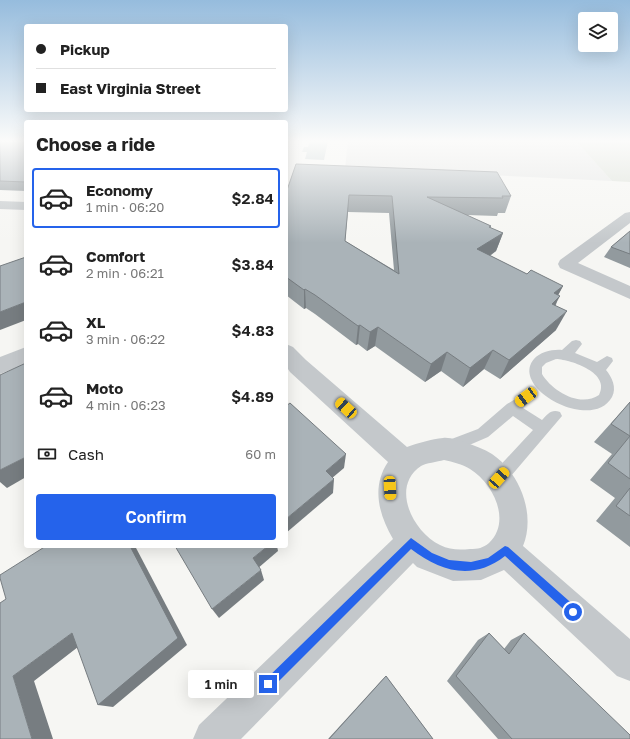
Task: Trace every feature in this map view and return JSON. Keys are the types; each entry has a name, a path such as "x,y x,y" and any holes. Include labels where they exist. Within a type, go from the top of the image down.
{"street":[{"path":"0,205 24,206"},
{"path":"630,216 566,264 630,293"},
{"path":"288,354 298,366 405,461"},
{"path":"0,366 24,356"},
{"path":"444,449 459,452 474,458 487,466 499,478 510,495 516,515 514,533 505,550 490,562 471,567 449,565 429,556 411,543 398,525 391,506 390,488 395,473 405,461 423,452 444,449"},
{"path":"213,739 411,543"},
{"path":"505,550 630,663"}],"lane":[{"path":"565,355 576,344"},
{"path":"550,355 565,355 602,365 608,386 607,394 603,401 595,405 583,406 558,398 542,385 535,375 535,367 539,361 550,355"},
{"path":"444,449 483,433 542,385"},
{"path":"499,478 569,402"},
{"path":"512,408 543,429"}],"shaded area":[{"path":"478,174 606,174 612,181"},
{"path":"606,174 630,174 630,182 612,181"}],"building":[{"path":"0,174 24,174 24,182 0,181"},
{"path":"292,174 498,174 511,196 502,196 503,198 427,197 503,233 477,249 527,274 531,270 563,286 554,293 560,296 552,304 567,311 509,360 493,350 470,368 447,352 431,364 378,327 370,332 360,325 358,326 315,295 305,289 304,290 288,278 288,187","holes":["349,195 392,196 399,274 345,241"]},
{"path":"630,231 630,254 611,247"},
{"path":"24,258 24,303 0,312 0,266"},
{"path":"24,364 24,458 0,470 0,375"},
{"path":"630,402 630,436 611,424"},
{"path":"290,403 346,454 326,471 334,479 288,517 288,404"},
{"path":"630,436 630,479 608,463"},
{"path":"630,488 630,516 616,506"},
{"path":"43,548 131,548 178,638 98,705 72,633 13,676 32,739 0,739 0,603 6,599 0,575"},
{"path":"176,548 266,548 253,558 261,570 212,609"},
{"path":"489,633 509,654 524,633 630,735 630,739 512,739 456,676"},
{"path":"386,676 433,739 329,739"}],"route":[{"path":"268,684 411,543 429,556 449,565 471,567 490,562 505,550 573,612"}]}
